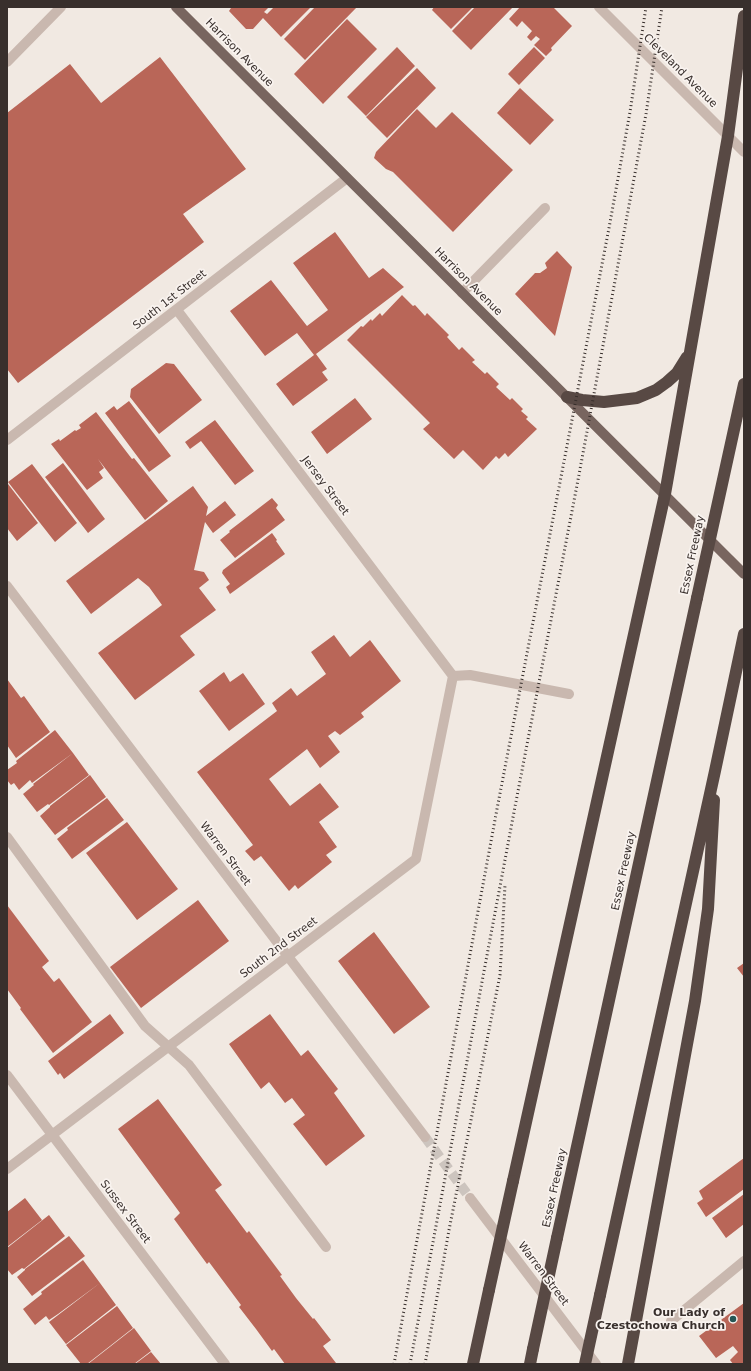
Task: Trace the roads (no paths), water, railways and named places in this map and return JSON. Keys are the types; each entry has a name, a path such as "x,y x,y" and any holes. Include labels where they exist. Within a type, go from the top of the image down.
{"highway":[{"path":"472,1364 665,494 728,136 744,16"},
{"path":"567,397 604,402 625,400 648,394 667,382 677,373 690,351"},
{"name":"Essex Freeway","path":"530,1364 744,384"},
{"path":"585,1364 744,634"},
{"path":"628,1364 675,1110 699,970 710,886 714,823 715,771"}],"main road":[{"name":"Harrison Avenue","path":"176,7 744,574"}],"street":[{"path":"7,62 60,7"},
{"name":"Cleveland Avenue","path":"599,7 744,152"},
{"name":"South 1st Street","path":"7,440 347,178"},
{"path":"462,293 545,208"},
{"name":"Jersey Street","path":"177,310 453,676"},
{"name":"Warren Street","path":"7,586 425,1137"},
{"path":"453,676 470,675 569,694"},
{"name":"South 2nd Street","path":"7,1169 416,859 453,676"},
{"path":"7,837 145,1026 189,1065 326,1246"},
{"name":"Sussex Street","path":"7,1075 225,1364"},
{"name":"Warren Street","path":"470,1198 596,1364"},
{"path":"671,1321 744,1261"}],"tunnel":[{"path":"425,1137 470,1198"}],"railway":[{"path":"394,1364 497,809 609,228 630,112 646,7"},
{"path":"410,1364 646,114 662,7"},
{"path":"425,1364 449,1230 500,975 505,885"}],"place":[{"name":"Our Lady of Czestochowa Church","path":"733,1319"}]}
